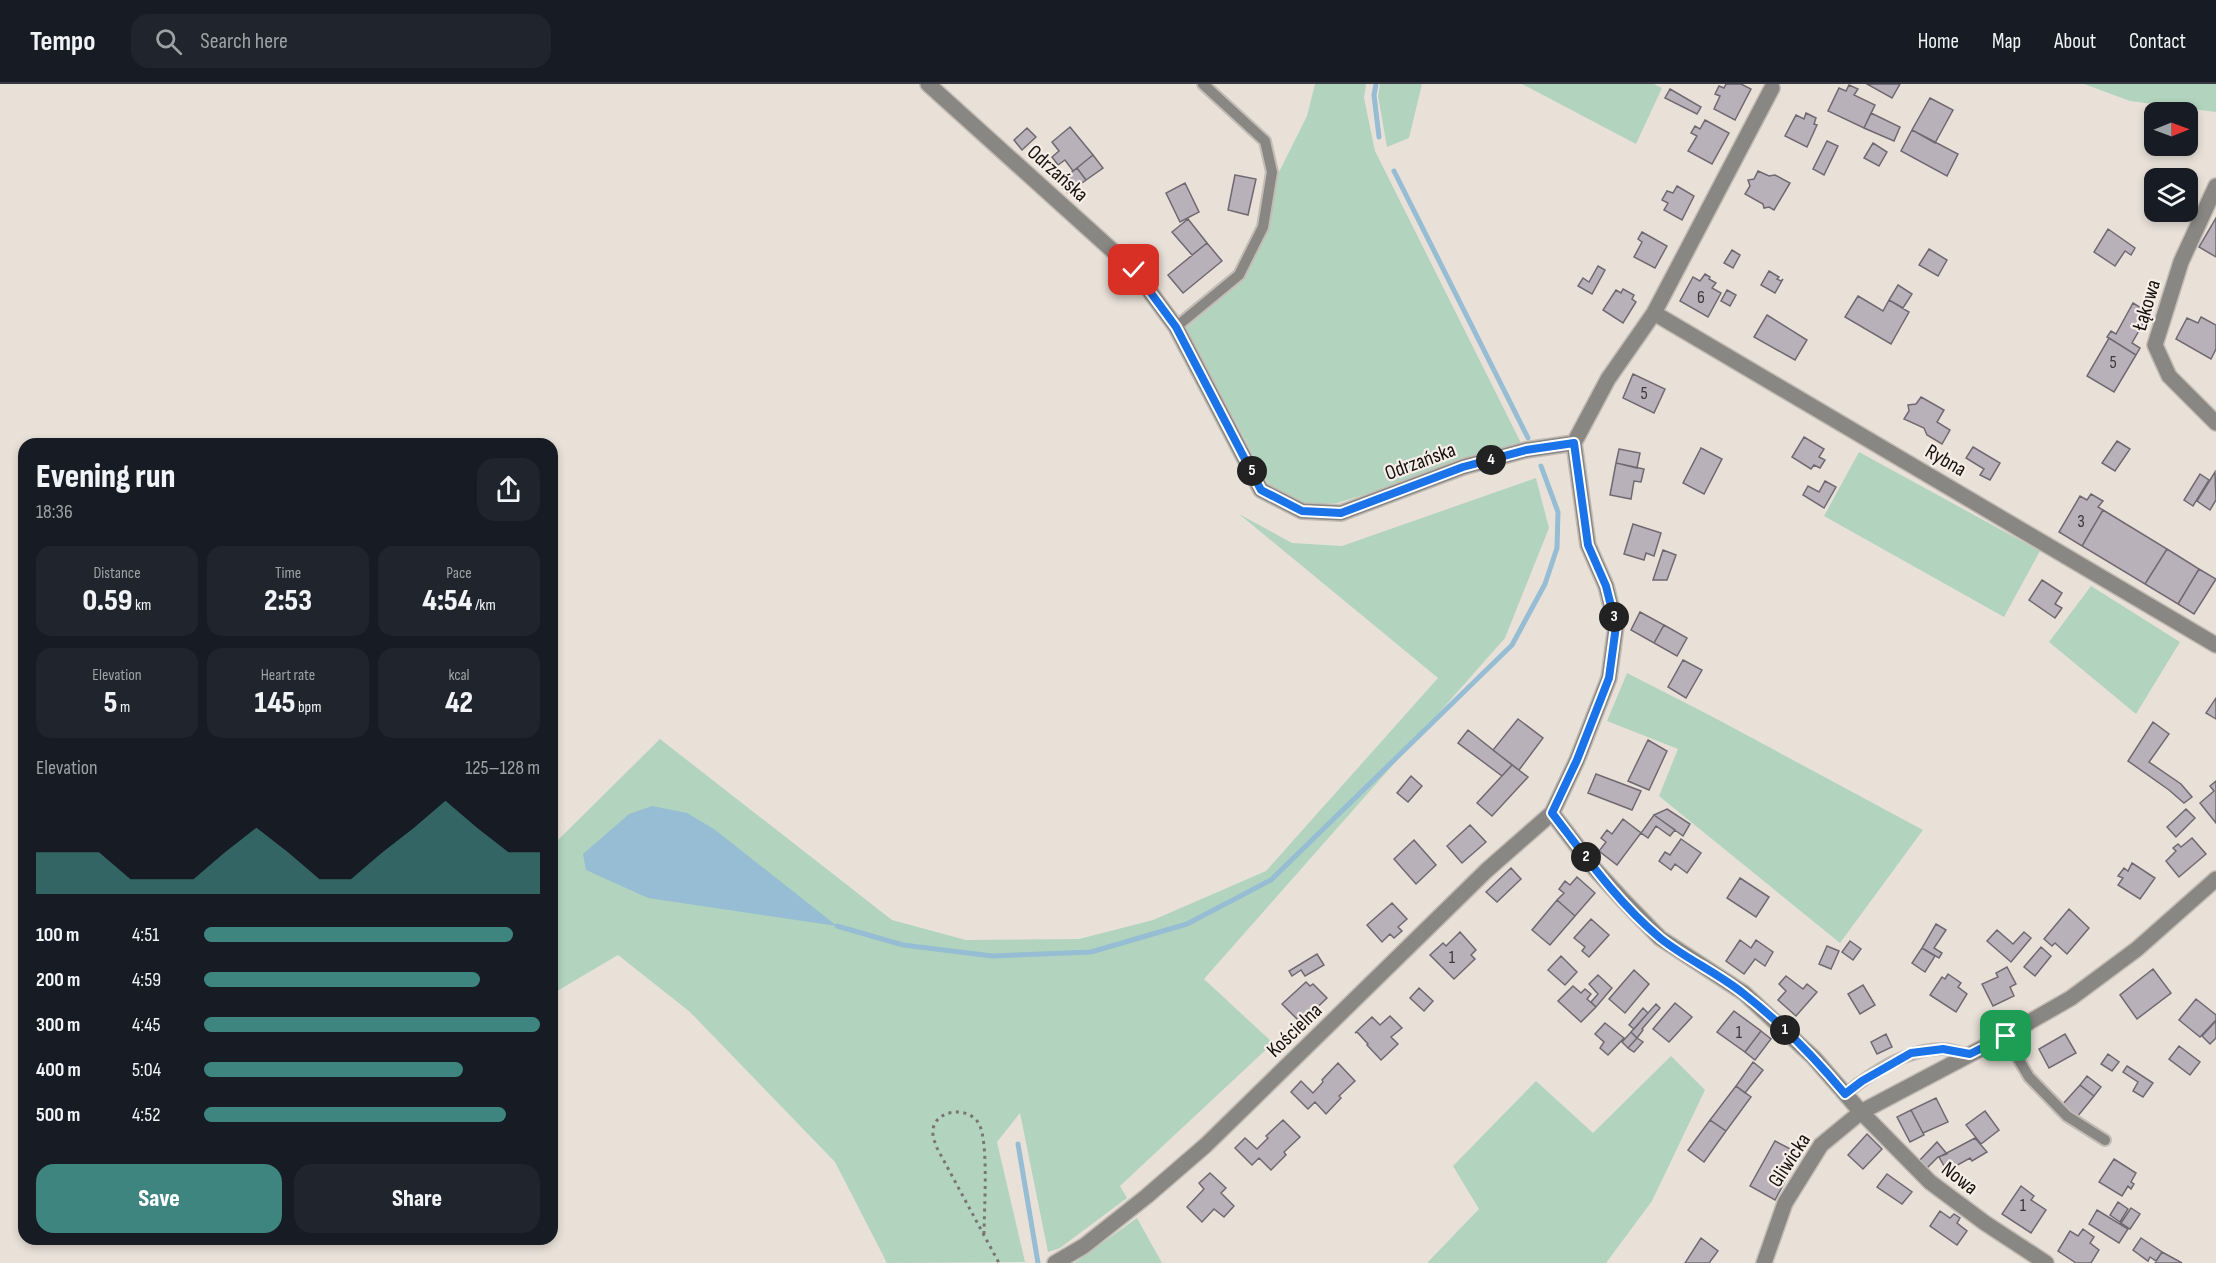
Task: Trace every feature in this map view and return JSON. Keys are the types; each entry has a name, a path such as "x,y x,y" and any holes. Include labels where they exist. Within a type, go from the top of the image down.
{"street":[{"name":"Odrzańska","path":"928,84 1134,270 1176,327 1261,490 1302,511 1341,513 1463,467 1526,450 1574,443"},
{"path":"1552,813 1577,760 1609,678 1616,626 1606,586 1588,545 1574,443 1608,379 1654,314 1772,88"},
{"name":"Łąkowa","path":"2216,186 2181,262 2155,345 2169,376 2216,423"},
{"name":"Rybna","path":"1654,314 2216,645"},
{"name":"Nowa","path":"1552,813 1593,867 1660,938 1744,993 1814,1058 1861,1112 1930,1182 1984,1223 2046,1263"},
{"name":"Kościelna","path":"1055,1263 1083,1246 1148,1196 1206,1145 1487,870 1552,813"},
{"name":"Gliwicka","path":"1764,1263 1785,1203 1821,1144 1861,1112 2006,1036 2071,998 2138,949 2216,879"}],"lane":[{"path":"1176,327 1239,275 1263,227 1272,172 1265,141 1203,84"},
{"path":"2006,1036 2029,1077 2067,1116 2105,1140"},
{"path":"1845,1094 1862,1081 1911,1053 1943,1049 1970,1054"}],"path":[{"path":"984,1234 984,1138 978,1122 966,1112 950,1112 938,1119 932,1133 937,1148 999,1263"}],"green space":[{"path":"1315,84 1366,84 1364,98 1375,151 1521,443 1454,461 1383,489 1337,503 1306,505 1269,485 1186,328 1244,280 1269,228 1277,176 1307,116"},
{"path":"1380,84 1422,84 1409,138 1387,147 1378,96"},
{"path":"1522,84 1654,84 1662,88 1636,144"},
{"path":"2084,84 2216,84 2216,112 2198,110 2198,102 2130,101"},
{"path":"1859,452 2040,551 2004,617 1824,516"},
{"path":"1536,478 1549,528 1505,638 1204,979 1273,1043 1120,1186 1127,1198 1060,1248 1048,1252 1020,1113 997,1142 1025,1262 887,1263 835,1162 690,1012 618,955 558,990 558,840 660,739 892,920 966,940 1079,939 1153,920 1266,871 1438,678 1239,514 1292,543 1342,546"},
{"path":"2091,586 2180,642 2136,714 2049,642"},
{"path":"1627,673 1923,830 1840,943 1659,796 1678,749 1607,721"},
{"path":"1671,1056 1705,1090 1652,1201 1606,1263 1427,1263 1479,1209 1453,1166 1536,1081 1593,1133"},
{"path":"1137,1218 1162,1263 1074,1263"}],"water":[{"path":"652,806 687,813 714,829 837,926 648,898 586,870 583,854 629,814"}],"building":[{"path":"1726,84 1741,84 1751,89 1735,120 1714,109 1720,96 1715,94 1719,86 1724,88"},
{"path":"1867,84 1900,84 1892,98"},
{"path":"1849,85 1858,89 1854,95 1875,105 1864,128 1828,111 1839,88 1846,91"},
{"path":"1670,89 1701,107 1697,114 1665,98"},
{"path":"1930,98 1953,110 1935,143 1912,130"},
{"path":"1806,113 1816,118 1814,124 1817,125 1807,147 1785,136 1796,115 1804,119"},
{"path":"1871,113 1900,127 1894,141 1864,128"},
{"path":"1705,120 1729,133 1712,164 1688,151 1697,136 1691,133 1695,126 1700,129"},
{"path":"1070,127 1093,155 1073,171 1065,160 1058,165 1052,157 1059,151 1052,142"},
{"path":"1027,128 1036,137 1022,150 1014,140"},
{"path":"1912,130 1958,154 1947,176 1901,151"},
{"path":"1827,141 1838,146 1824,175 1813,169"},
{"path":"1873,143 1887,152 1879,166 1864,158"},
{"path":"1093,155 1103,168 1086,180 1077,168"},
{"path":"1077,168 1086,180 1068,193 1058,183"},
{"path":"1758,171 1769,176 1775,175 1790,183 1774,210 1769,207 1764,208 1763,204 1745,194 1750,186 1748,180 1754,179"},
{"path":"1235,175 1256,179 1248,215 1228,210"},
{"path":"1185,183 1199,212 1180,222 1166,193"},
{"path":"1677,186 1694,196 1682,220 1664,210 1668,203 1662,200 1667,191 1673,193"},
{"path":"2216,218 2216,257 2199,247"},
{"path":"1188,219 1207,243 1192,255 1172,232"},
{"path":"2108,229 2135,248 2131,255 2125,251 2115,266 2094,252"},
{"path":"1642,232 1667,246 1655,268 1634,257 1642,242 1638,239"},
{"path":"1207,243 1222,261 1183,293 1168,275"},
{"path":"1929,249 1947,260 1938,276 1919,265"},
{"path":"1732,250 1740,255 1733,268 1724,263"},
{"path":"1598,266 1605,270 1592,294 1578,286 1583,278 1589,282"},
{"path":"1769,271 1779,277 1777,279 1781,281 1783,279 1775,293 1761,285"},
{"path":"1705,274 1716,283 1712,288 1721,293 1708,317 1680,301 1693,277 1700,281"},
{"path":"1898,285 1912,294 1903,308 1889,300"},
{"path":"1623,289 1634,295 1632,299 1636,302 1623,323 1603,310 1616,290 1621,293"},
{"path":"1727,290 1736,295 1730,306 1721,301"},
{"path":"1858,296 1883,311 1889,300 1909,312 1891,344 1845,317"},
{"path":"2133,303 2149,313 2132,343 2140,348 2136,355 2107,337 2111,331 2116,334"},
{"path":"1767,315 1807,340 1795,360 1754,337"},
{"path":"2201,317 2216,325 2216,349 2211,359 2176,339 2187,318 2198,323"},
{"path":"2109,338 2136,355 2114,392 2087,376"},
{"path":"1633,374 1665,389 1654,413 1623,398"},
{"path":"1921,397 1944,410 1937,422 1950,430 1942,444 1927,435 1924,428 1904,419 1909,411 1908,405 1916,404"},
{"path":"1804,437 1824,449 1819,457 1825,460 1820,468 1814,465 1811,469 1792,457"},
{"path":"2117,441 2130,449 2115,471 2102,463"},
{"path":"1973,447 2000,463 1990,480 1980,475 1984,469 1966,458"},
{"path":"1701,448 1722,459 1704,494 1683,483"},
{"path":"1619,449 1640,453 1637,468 1616,463"},
{"path":"1616,463 1644,469 1641,482 1634,481 1631,499 1610,495"},
{"path":"2215,472 2216,500 2210,510 2197,501"},
{"path":"2200,474 2209,480 2193,506 2184,500"},
{"path":"1825,481 1836,487 1824,508 1803,495 1808,486 1819,492"},
{"path":"2091,494 2103,501 2098,507 2103,510 2082,546 2059,532 2080,496 2087,500"},
{"path":"2103,510 2167,549 2145,584 2082,546"},
{"path":"1633,524 1661,533 1654,556 1646,553 1644,560 1624,554"},
{"path":"2167,549 2199,569 2178,604 2145,584"},
{"path":"1663,550 1676,555 1667,580 1653,580"},
{"path":"2199,569 2216,579 2194,614 2178,604"},
{"path":"2042,580 2062,593 2055,604 2062,608 2055,618 2029,600"},
{"path":"1640,612 1664,625 1654,643 1631,630"},
{"path":"1664,625 1687,638 1677,656 1654,643"},
{"path":"1683,660 1702,670 1686,698 1668,687"},
{"path":"2216,698 2216,719 2206,713"},
{"path":"1518,719 1543,738 1519,770 1493,750"},
{"path":"2153,722 2169,734 2149,762 2181,784 2192,797 2184,803 2128,761"},
{"path":"1468,730 1512,765 1502,776 1458,743"},
{"path":"1648,740 1667,751 1649,790 1628,781"},
{"path":"1512,765 1528,777 1492,816 1477,803"},
{"path":"1596,774 1641,791 1632,810 1588,793"},
{"path":"1411,776 1422,786 1408,802 1397,793"},
{"path":"2216,781 2216,823 2200,803 2214,791 2210,786"},
{"path":"1667,809 1690,824 1683,836 1654,815"},
{"path":"2186,809 2195,818 2176,837 2167,827"},
{"path":"1654,815 1675,830 1670,836 1656,826 1648,838 1641,833"},
{"path":"1623,819 1641,833 1617,865 1599,851 1606,842 1601,838 1607,830 1612,834"},
{"path":"1470,825 1486,842 1462,863 1447,846"},
{"path":"2192,838 2206,854 2179,877 2166,861 2176,851 2173,848 2178,844 2181,847"},
{"path":"1681,839 1701,853 1687,873 1675,864 1671,870 1659,861 1665,852 1670,855"},
{"path":"1414,840 1436,865 1416,884 1394,859"},
{"path":"2132,863 2155,878 2140,899 2118,885 2123,878 2118,876 2124,868 2128,871"},
{"path":"1511,868 1521,879 1497,902 1486,892"},
{"path":"1577,877 1595,893 1575,916 1557,900 1564,893 1559,889 1565,881 1570,885"},
{"path":"1740,878 1769,897 1756,917 1727,898"},
{"path":"1557,900 1575,916 1550,945 1532,930"},
{"path":"1392,903 1407,919 1398,927 1402,931 1394,938 1390,934 1382,942 1367,925"},
{"path":"2069,909 2089,928 2067,954 2055,943 2052,946 2044,939"},
{"path":"1591,919 1609,935 1589,957 1582,951 1585,947 1574,938"},
{"path":"1936,924 1946,930 1934,948 1942,953 1939,958 1922,948"},
{"path":"1997,930 2013,944 2024,932 2031,938 2011,962 1987,941"},
{"path":"1460,932 1476,950 1471,955 1475,959 1454,979 1430,955 1443,943 1446,946"},
{"path":"1740,940 1751,948 1756,940 1773,952 1765,966 1755,959 1744,974 1726,961"},
{"path":"1850,941 1861,949 1853,960 1842,952"},
{"path":"1827,946 1839,951 1831,969 1819,964"},
{"path":"2041,947 2051,956 2035,976 2024,967"},
{"path":"1922,948 1935,956 1925,972 1912,963"},
{"path":"1317,954 1324,965 1305,976 1301,970 1292,976 1289,971"},
{"path":"1561,956 1577,972 1565,985 1548,970"},
{"path":"2007,967 2016,984 2010,987 2014,996 1993,1006 1982,984 1998,977 1996,973"},
{"path":"2153,969 2171,993 2137,1019 2120,995"},
{"path":"1634,970 1649,984 1625,1013 1609,999"},
{"path":"1948,974 1961,983 1958,987 1967,994 1956,1012 1930,995 1942,977 1945,979"},
{"path":"1598,975 1612,988 1596,1007 1591,1002 1598,994 1589,984"},
{"path":"1786,976 1803,989 1807,984 1817,992 1796,1016 1778,1000 1786,991 1779,984"},
{"path":"1306,982 1310,986 1313,984 1327,998 1301,1023 1282,1004"},
{"path":"1863,985 1875,1005 1860,1014 1848,994"},
{"path":"1573,986 1581,993 1585,989 1591,994 1587,999 1596,1007 1581,1022 1558,1001"},
{"path":"1419,988 1433,1001 1424,1011 1410,998"},
{"path":"2196,999 2216,1015 2216,1020 2200,1037 2179,1020"},
{"path":"1675,1003 1692,1017 1669,1042 1653,1029"},
{"path":"1656,1004 1660,1008 1637,1038 1631,1032"},
{"path":"1643,1008 1648,1013 1634,1029 1629,1025"},
{"path":"1734,1011 1761,1031 1745,1052 1717,1032"},
{"path":"1390,1016 1402,1028 1391,1037 1398,1044 1381,1060 1357,1032 1355,1033 1372,1017 1380,1025"},
{"path":"2216,1021 2216,1038 2210,1044 2202,1036"},
{"path":"1605,1023 1624,1038 1608,1055 1600,1048 1604,1042 1595,1034"},
{"path":"1761,1031 1771,1039 1755,1060 1745,1052"},
{"path":"1631,1032 1637,1038 1628,1048 1622,1042"},
{"path":"1886,1034 1892,1047 1877,1054 1871,1042"},
{"path":"2065,1034 2076,1053 2049,1068 2039,1049"},
{"path":"1637,1038 1643,1042 1634,1052 1628,1048"},
{"path":"2179,1046 2200,1062 2190,1075 2169,1059"},
{"path":"2108,1054 2119,1062 2112,1071 2101,1064"},
{"path":"1753,1062 1763,1070 1745,1093 1736,1086"},
{"path":"1338,1063 1355,1081 1339,1096 1341,1098 1326,1114 1315,1102 1308,1109 1291,1092 1301,1081 1313,1093"},
{"path":"2127,1066 2153,1083 2143,1097 2133,1091 2138,1082 2123,1072"},
{"path":"2087,1076 2101,1087 2094,1096 2080,1085"},
{"path":"2080,1085 2094,1096 2077,1117 2062,1105"},
{"path":"1736,1086 1751,1097 1726,1131 1710,1120"},
{"path":"1936,1098 1948,1122 1923,1133 1911,1110"},
{"path":"1911,1110 1924,1135 1910,1142 1897,1117"},
{"path":"1985,1111 1999,1130 1981,1144 1966,1125"},
{"path":"1283,1120 1300,1137 1284,1152 1286,1155 1271,1170 1259,1158 1252,1165 1235,1148 1245,1138 1257,1149 1268,1138 1266,1136"},
{"path":"1710,1120 1726,1131 1704,1162 1688,1150"},
{"path":"1867,1134 1882,1149 1863,1169 1848,1155"},
{"path":"1975,1138 1987,1152 1972,1161 1970,1158 1947,1171 1939,1157"},
{"path":"1775,1141 1800,1154 1775,1200 1750,1186"},
{"path":"1937,1142 1947,1154 1938,1157 1927,1168 1919,1161"},
{"path":"2114,1159 2136,1173 2131,1182 2134,1184 2131,1189 2128,1186 2122,1196 2099,1182"},
{"path":"1210,1173 1226,1188 1221,1193 1234,1206 1224,1217 1214,1209 1202,1222 1187,1207 1204,1189 1199,1183"},
{"path":"1887,1174 1912,1192 1902,1204 1877,1187"},
{"path":"2021,1186 2034,1196 2031,1200 2046,1210 2031,1233 2002,1214"},
{"path":"2118,1202 2128,1209 2120,1222 2110,1215"},
{"path":"2131,1208 2140,1214 2130,1229 2121,1223"},
{"path":"2097,1210 2128,1229 2119,1243 2089,1224"},
{"path":"1940,1211 1950,1218 1954,1214 1960,1218 1957,1223 1967,1231 1957,1245 1930,1226"},
{"path":"2083,1229 2094,1237 2090,1243 2099,1250 2091,1263 2076,1263 2058,1251 2070,1231 2078,1236"},
{"path":"1701,1238 1718,1251 1709,1263 1685,1263"},
{"path":"2141,1238 2162,1252 2156,1261 2150,1257 2148,1261 2133,1250"},
{"path":"2162,1252 2182,1263 2155,1263"}],"waterway":[{"path":"1376,84 1374,95 1379,137"},
{"path":"1394,171 1528,438"},
{"path":"837,926 903,945 992,956 1091,952 1187,924 1271,880 1512,645 1545,584 1557,548 1558,512 1541,466"},
{"path":"1018,1144 1038,1263"}],"route":[{"path":"1134,270 1176,327 1261,490 1302,511 1341,513 1463,467 1526,450 1574,443 1588,545 1606,586 1616,626 1609,678 1577,760 1552,813 1593,867 1660,938 1744,993 1814,1058 1845,1094 1862,1081 1911,1053 1943,1049 1970,1054 2006,1036"}]}
